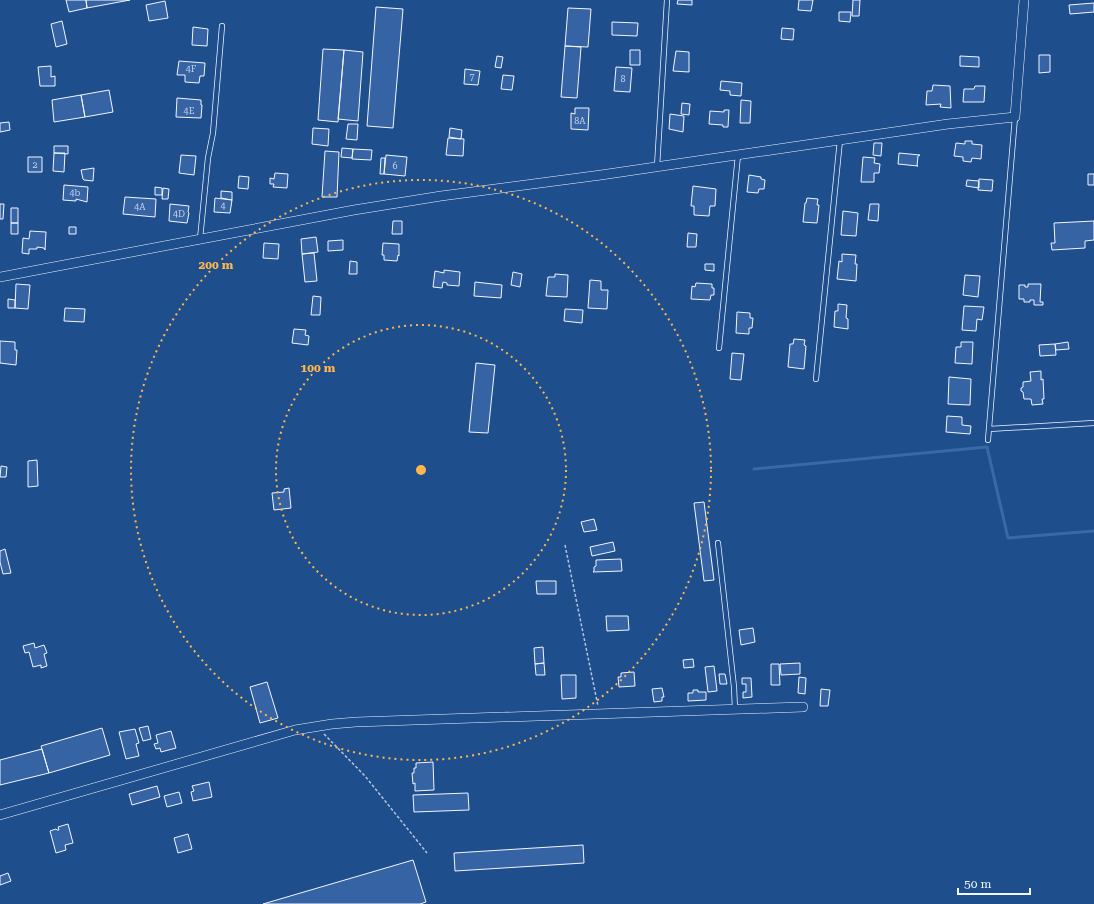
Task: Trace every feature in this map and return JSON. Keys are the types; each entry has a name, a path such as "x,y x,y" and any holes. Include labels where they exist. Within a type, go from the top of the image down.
{"street":[{"path":"0,277 354,210 441,196 657,167 948,124 1015,117 1024,0"},
{"path":"0,816 312,726 356,722 803,707"}],"lane":[{"path":"657,167 667,0"},
{"path":"200,240 208,158 213,133 222,26"},
{"path":"988,440 1015,117"},
{"path":"816,380 840,140"},
{"path":"719,348 738,155"},
{"path":"989,429 1094,423"},
{"path":"718,543 734,687 735,709"}],"path":[{"path":"565,545 600,714"},
{"path":"312,726 324,734 365,776 427,853"}],"building":[{"path":"66,0 86,0 87,8 69,12"},
{"path":"86,0 130,0 87,8"},
{"path":"678,0 692,0 692,5 677,4"},
{"path":"799,0 813,0 811,11 798,10"},
{"path":"853,0 860,0 859,16 852,16"},
{"path":"165,1 168,18 149,21 146,5"},
{"path":"1094,3 1094,12 1070,14 1069,5"},
{"path":"376,7 403,9 393,128 367,126"},
{"path":"568,8 591,9 588,47 565,46"},
{"path":"839,12 851,12 850,22 839,21"},
{"path":"62,21 67,44 56,47 51,24"},
{"path":"612,22 638,23 637,36 612,35"},
{"path":"193,27 208,29 207,46 192,45"},
{"path":"782,28 794,29 793,40 781,39"},
{"path":"565,46 581,47 577,98 561,97"},
{"path":"323,49 344,50 338,122 318,120"},
{"path":"344,50 363,52 358,121 338,119"},
{"path":"630,50 640,50 640,65 630,65"},
{"path":"676,51 689,52 689,72 673,71"},
{"path":"1039,55 1050,55 1050,72 1039,73"},
{"path":"497,56 503,57 501,68 495,67"},
{"path":"960,56 979,57 979,67 960,66"},
{"path":"179,61 205,63 204,76 200,76 199,83 185,82 185,75 177,75"},
{"path":"51,66 51,77 55,76 55,86 40,86 38,67"},
{"path":"616,67 632,68 630,92 614,91"},
{"path":"465,69 480,71 478,85 464,84"},
{"path":"503,75 514,76 512,90 501,89"},
{"path":"721,81 742,83 741,96 730,95 730,91 720,90"},
{"path":"933,85 950,86 951,108 940,107 941,104 926,105 927,91 932,91"},
{"path":"975,86 985,86 984,102 963,102 964,89 974,89"},
{"path":"109,90 113,112 85,117 81,95"},
{"path":"81,95 85,117 54,122 52,100"},
{"path":"177,98 201,100 201,118 176,117"},
{"path":"741,100 751,101 750,123 740,123"},
{"path":"682,103 690,104 689,115 681,114"},
{"path":"575,108 589,108 588,130 571,129 571,113 575,114"},
{"path":"724,110 729,110 728,127 709,124 710,111 724,112"},
{"path":"670,114 684,116 683,132 669,129"},
{"path":"9,122 10,130 0,132 0,123"},
{"path":"348,124 358,124 357,140 346,139"},
{"path":"313,128 329,129 328,146 312,144"},
{"path":"450,128 462,130 461,139 449,137"},
{"path":"448,138 464,139 463,156 446,155"},
{"path":"965,141 972,141 972,144 982,145 981,159 972,158 971,162 963,161 963,157 954,156 956,143 965,144"},
{"path":"874,143 882,143 881,156 873,155"},
{"path":"54,146 68,146 68,154 54,153"},
{"path":"342,148 353,149 352,158 341,157"},
{"path":"353,149 372,150 371,160 352,159"},
{"path":"325,151 339,152 337,197 322,197"},
{"path":"54,153 65,153 64,172 53,171"},
{"path":"899,153 920,155 918,156 917,166 898,164"},
{"path":"181,155 196,156 194,175 179,173"},
{"path":"386,155 407,157 405,176 384,174"},
{"path":"28,157 42,157 42,172 28,172"},
{"path":"863,157 875,158 874,163 880,164 879,173 874,173 874,182 861,182"},
{"path":"381,158 385,158 384,174 380,174"},
{"path":"94,168 93,181 84,180 81,170"},
{"path":"275,173 288,174 287,188 273,187 274,184 270,184 270,178 274,179"},
{"path":"1088,174 1094,174 1094,185 1088,185"},
{"path":"749,175 761,177 761,179 765,180 764,189 759,189 758,193 747,192"},
{"path":"239,176 249,177 248,189 238,188"},
{"path":"979,179 993,180 992,191 978,190"},
{"path":"967,180 979,181 979,188 966,186"},
{"path":"64,185 88,187 87,202 76,199 76,201 63,200"},
{"path":"693,186 716,189 715,206 710,206 709,216 694,215 694,206 691,206"},
{"path":"155,187 162,188 162,195 155,195"},
{"path":"163,188 169,189 168,199 162,199"},
{"path":"221,191 232,192 232,200 221,198"},
{"path":"125,197 156,199 155,217 123,214"},
{"path":"215,198 232,200 230,213 214,212"},
{"path":"807,198 818,199 817,205 819,205 817,223 803,222"},
{"path":"0,204 4,204 3,219 0,219"},
{"path":"170,204 189,206 187,223 169,221"},
{"path":"870,204 879,204 878,221 868,220"},
{"path":"11,208 18,208 18,223 11,223"},
{"path":"843,211 858,213 856,236 841,235"},
{"path":"393,221 402,221 402,234 392,234"},
{"path":"1094,221 1094,240 1085,241 1085,248 1052,250 1051,243 1055,243 1054,223"},
{"path":"11,223 18,223 18,234 11,234"},
{"path":"69,227 76,227 76,234 69,234"},
{"path":"30,231 46,232 45,250 44,248 37,247 37,249 29,249 29,254 22,253 23,238 29,239"},
{"path":"688,233 697,234 696,247 687,247"},
{"path":"316,237 318,252 302,254 301,239"},
{"path":"343,240 343,250 328,251 328,241"},
{"path":"264,243 279,244 278,259 263,258"},
{"path":"383,243 399,244 399,256 398,255 397,261 384,260 384,255 382,255"},
{"path":"314,253 317,281 305,282 302,254"},
{"path":"842,254 856,255 856,281 837,279 839,261 842,262"},
{"path":"350,261 357,262 357,274 349,274"},
{"path":"705,264 714,264 714,271 705,270"},
{"path":"444,270 460,272 459,286 447,285 447,283 443,282 442,288 433,287 435,271 444,273"},
{"path":"513,272 522,274 520,287 511,285"},
{"path":"555,274 568,275 567,297 546,296 548,277 555,277"},
{"path":"965,275 980,276 978,297 963,295"},
{"path":"590,280 601,281 601,290 608,290 607,309 588,308"},
{"path":"475,282 502,285 501,298 474,296"},
{"path":"696,283 712,284 712,288 714,288 714,295 711,295 710,300 691,299 692,286 695,287"},
{"path":"16,284 30,285 28,309 15,308"},
{"path":"1028,284 1041,284 1040,302 1043,302 1043,305 1034,305 1034,300 1024,302 1024,299 1019,299 1019,285 1025,285 1025,287 1028,287"},
{"path":"313,296 321,297 320,315 311,315"},
{"path":"8,299 15,300 15,308 8,308"},
{"path":"838,304 847,305 846,318 848,319 848,329 834,327 835,311 838,311"},
{"path":"964,306 984,307 982,320 977,319 976,331 962,330"},
{"path":"65,308 85,309 84,322 64,321"},
{"path":"565,309 583,310 582,323 564,321"},
{"path":"737,312 750,313 750,318 753,318 752,328 749,328 749,334 736,333"},
{"path":"294,329 306,330 305,335 309,336 308,345 292,343"},
{"path":"794,339 805,340 804,345 806,346 804,369 788,367 790,344 793,344"},
{"path":"0,341 15,342 15,350 17,350 16,365 0,363"},
{"path":"961,342 973,342 972,364 955,363 956,347 961,347"},
{"path":"1068,342 1069,349 1056,350 1055,344"},
{"path":"1055,344 1056,355 1040,356 1039,345"},
{"path":"732,353 744,354 741,380 730,379"},
{"path":"476,363 495,365 488,433 469,432"},
{"path":"1041,371 1041,380 1043,379 1043,404 1032,405 1031,399 1024,399 1021,388 1023,387 1023,382 1031,381 1030,372"},
{"path":"949,377 971,379 970,405 948,404"},
{"path":"947,416 962,417 962,425 971,426 970,434 946,432"},
{"path":"37,460 38,486 28,487 28,461"},
{"path":"1,466 7,467 6,477 0,477"},
{"path":"289,488 291,508 274,510 272,493 284,492 284,489"},
{"path":"704,502 714,580 704,581 694,503"},
{"path":"594,519 597,530 584,532 581,522"},
{"path":"613,542 615,551 592,556 590,547"},
{"path":"5,549 11,573 3,574 0,562 0,551"},
{"path":"621,559 622,571 593,572 594,567 596,566 596,560"},
{"path":"536,581 556,581 556,594 537,594"},
{"path":"606,616 628,616 629,630 607,631"},
{"path":"753,628 755,642 741,645 739,630"},
{"path":"34,643 35,648 44,645 47,653 44,654 47,666 41,668 41,665 33,667 29,652 25,653 23,646"},
{"path":"543,647 544,663 535,664 534,648"},
{"path":"693,659 694,667 684,668 683,660"},
{"path":"544,663 545,675 536,675 535,664"},
{"path":"800,663 800,674 781,675 780,664"},
{"path":"771,664 779,664 780,685 771,685"},
{"path":"714,666 717,691 708,692 705,667"},
{"path":"634,672 635,686 619,687 618,677 621,677 621,673"},
{"path":"719,674 725,674 727,684 720,684"},
{"path":"561,675 576,675 576,698 562,699"},
{"path":"799,677 806,678 805,694 798,693"},
{"path":"742,678 751,678 752,697 743,698 743,692 746,692 746,684 742,684"},
{"path":"267,682 278,718 260,723 250,687"},
{"path":"662,688 664,697 662,697 662,701 654,702 652,689"},
{"path":"821,689 830,690 828,706 820,706"},
{"path":"693,690 698,690 698,692 706,692 706,700 688,701 688,693 693,693"},
{"path":"148,726 151,739 143,741 139,728"},
{"path":"102,728 110,755 49,773 41,746"},
{"path":"135,729 139,743 136,744 139,756 126,759 119,732"},
{"path":"171,731 176,748 161,752 160,748 156,749 154,744 158,743 156,735"},
{"path":"42,749 49,773 0,785 0,760"},
{"path":"433,762 434,790 415,791 415,783 413,784 412,773 414,773 414,768 416,768 416,763"},
{"path":"209,782 212,797 193,801 191,792 194,791 192,786"},
{"path":"157,786 160,797 132,805 129,794"},
{"path":"179,792 182,803 167,807 164,796"},
{"path":"468,793 469,810 414,812 413,795"},
{"path":"68,824 73,843 65,845 66,850 56,853 50,831 56,829 59,830 58,827"},
{"path":"188,834 192,849 178,853 174,838"},
{"path":"583,845 584,863 455,871 454,853"},
{"path":"413,860 426,902 420,904 263,904"},
{"path":"8,873 11,881 0,885 0,876"}],"waterway":[{"path":"754,469 987,447 1008,538 1094,531"}]}
